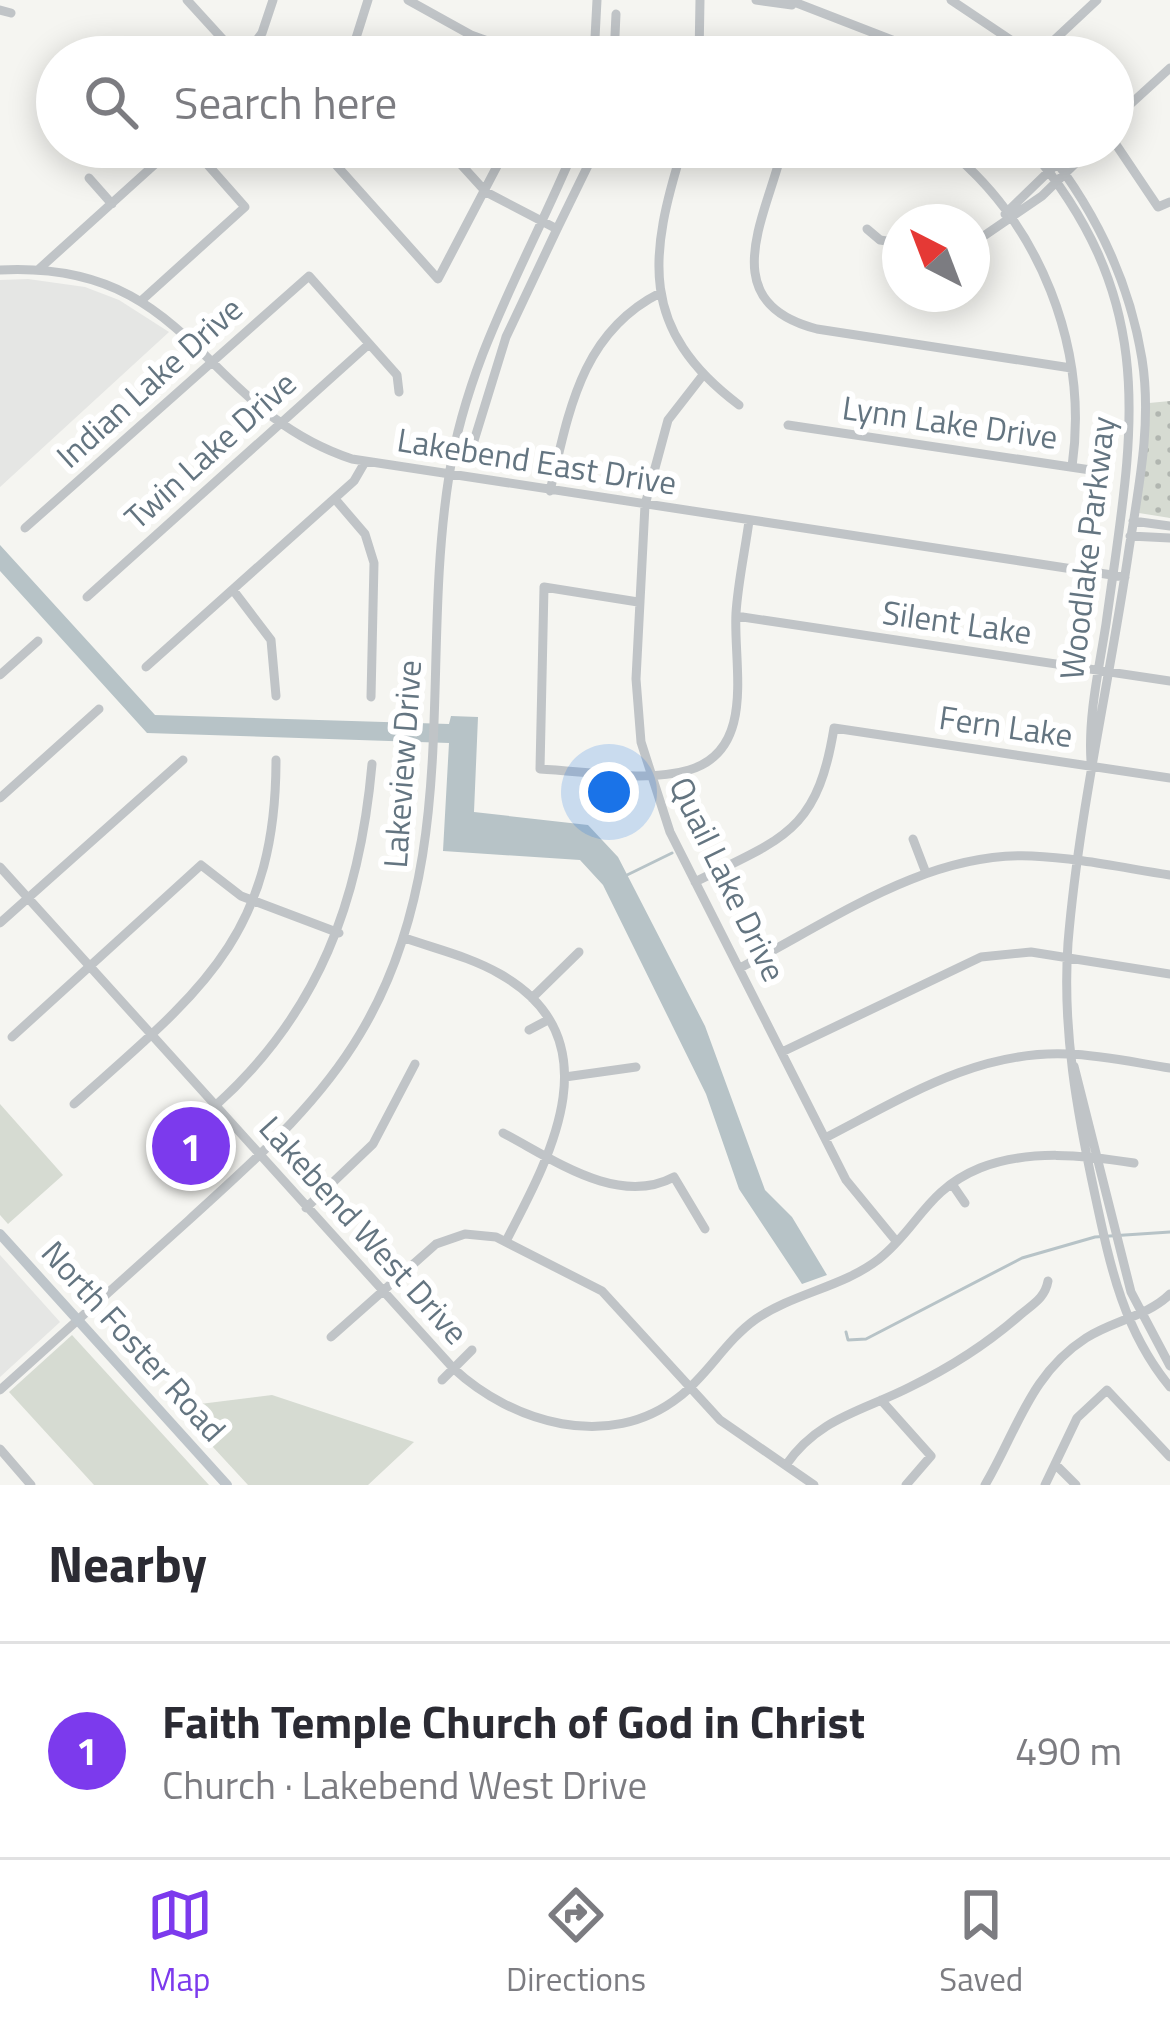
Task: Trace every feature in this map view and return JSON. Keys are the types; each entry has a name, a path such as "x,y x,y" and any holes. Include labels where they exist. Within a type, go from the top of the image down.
{"main road":[{"name":"North Foster Road","path":"0,1234 227,1485"}],"street":[{"path":"188,0 221,36"},
{"path":"259,36 273,0"},
{"path":"357,36 368,0"},
{"path":"408,0 474,36"},
{"path":"595,36 597,0"},
{"path":"699,36 700,0"},
{"path":"756,0 800,5"},
{"path":"789,0 880,36"},
{"path":"1058,36 1097,0"},
{"path":"955,1 1006,36"},
{"path":"615,36 616,14"},
{"path":"869,32 876,36"},
{"path":"1134,101 1170,68"},
{"path":"39,269 151,168"},
{"path":"142,300 245,207 210,168"},
{"path":"339,168 438,279 498,168"},
{"path":"464,168 486,192 557,229"},
{"name":"Lakeview Drive","path":"0,1390 260,1155 346,1057 405,938 429,836 439,571 449,475 478,359 565,168"},
{"path":"473,444 506,338 587,168"},
{"path":"676,168 659,223 660,292 680,345 703,375 739,405"},
{"path":"777,168 752,252 763,294 782,316 817,329 1071,368"},
{"path":"964,168 1007,217 1051,290 1071,368 1072,467"},
{"name":"Woodlake Parkway","path":"1045,168 1062,178"},
{"path":"1007,217 1050,168"},
{"name":"Woodlake Parkway","path":"1059,168 1108,244 1136,329 1145,398 1112,672 1092,766"},
{"path":"990,230 1036,200 1069,168"},
{"path":"1132,168 1158,207 1170,202"},
{"path":"89,178 112,204"},
{"path":"1027,190 1036,200"},
{"path":"867,229 882,240"},
{"name":"Lakebend East Drive","path":"0,269 39,269 97,280 142,300 184,330 278,425 327,451 365,462 1125,577"},
{"name":"Indian Lake Drive","path":"25,528 308,276 369,344"},
{"path":"550,491 587,360 622,316 660,292"},
{"path":"369,344 397,375 399,392"},
{"name":"Twin Lake Drive","path":"87,597 369,344"},
{"name":"Quail Lake Drive","path":"703,375 668,420 645,505 638,602 638,719 648,772 695,882 853,1191 896,1241"},
{"name":"Lynn Lake Drive","path":"788,425 1104,472"},
{"path":"146,667 334,499 365,462"},
{"path":"334,499 365,534 374,562 371,697"},
{"path":"638,602 544,587 540,769 648,772 695,768 728,740 737,704 736,616 749,520"},
{"path":"1127,520 1164,525 1156,538"},
{"path":"1125,535 1170,538"},
{"name":"Woodlake Parkway","path":"1125,535 1112,575 1099,670 1068,960 1072,1054 1139,1313 1170,1366"},
{"path":"233,590 271,640 275,696"},
{"name":"Silent Lake","path":"736,616 1170,681"},
{"path":"0,675 38,641"},
{"path":"0,798 99,709"},
{"name":"Fern Lake","path":"695,882 798,824 821,790 834,728 1170,778"},
{"path":"0,923 183,760"},
{"path":"74,1105 210,978 254,901 273,819 275,760"},
{"path":"215,1106 283,1034 314,987 339,933 363,846 372,764"},
{"path":"914,839 926,873"},
{"path":"740,968 926,873 1004,856 1079,860 1170,875"},
{"path":"12,1037 201,865 230,890 339,933"},
{"name":"Lakebend West Drive","path":"0,867 453,1368 499,1403 573,1425 635,1419 690,1387 751,1323 796,1296 866,1267 952,1184 1004,1161 1100,1157"},
{"path":"405,938 498,972 532,998 546,1021 565,1077 562,1124 506,1241"},
{"path":"532,998 579,952"},
{"path":"782,1052 965,962 1014,952 1170,974"},
{"path":"529,1030 546,1021"},
{"path":"825,1138 961,1070 1013,1056 1072,1054 1170,1068"},
{"path":"307,1208 373,1144 415,1064"},
{"path":"565,1077 636,1066"},
{"name":"Woodlake Parkway","path":"1074,1066 1071,1078 1086,1155 1127,1318 1170,1387"},
{"path":"503,1133 628,1188 646,1188 674,1177 705,1229"},
{"path":"1100,1157 1134,1162"},
{"path":"952,1184 965,1203"},
{"path":"331,1337 450,1238 481,1234 506,1241 602,1291 729,1427 814,1485"},
{"path":"786,1465 825,1424 881,1400 989,1341 1046,1293 1048,1281"},
{"path":"1005,1485 988,1481 1044,1374 1074,1346 1170,1294"},
{"path":"442,1380 472,1350"},
{"path":"1045,1485 1077,1418 1107,1390 1170,1457"},
{"path":"881,1400 931,1456 906,1485"},
{"path":"573,1425 575,1410"},
{"path":"0,1449 31,1485"},
{"path":"1054,1464 1076,1485"}],"shaded area":[{"path":"0,280 85,287 119,300 169,332 0,487"},
{"path":"1170,401 1170,518 1139,513 1149,403"},
{"path":"0,545 155,715 449,724 451,716 478,717 474,812 588,825 618,857 705,1026 765,1190 792,1217 827,1275 802,1284 739,1189 706,1094 603,885 580,860 443,851 449,743 147,733 0,571"},
{"path":"0,1104 63,1175 8,1224 0,1215"},
{"path":"0,1255 60,1322 0,1377"},
{"path":"72,1335 209,1485 94,1485 9,1392"},
{"path":"272,1395 414,1442 368,1485 248,1485 176,1407"}],"waterway":[{"path":"625,876 672,853"},
{"path":"846,1332 848,1340 866,1339 1022,1258 1095,1237 1170,1232"}],"place":[{"name":"Faith Temple Church of God in Christ","path":"191,1146"}]}
